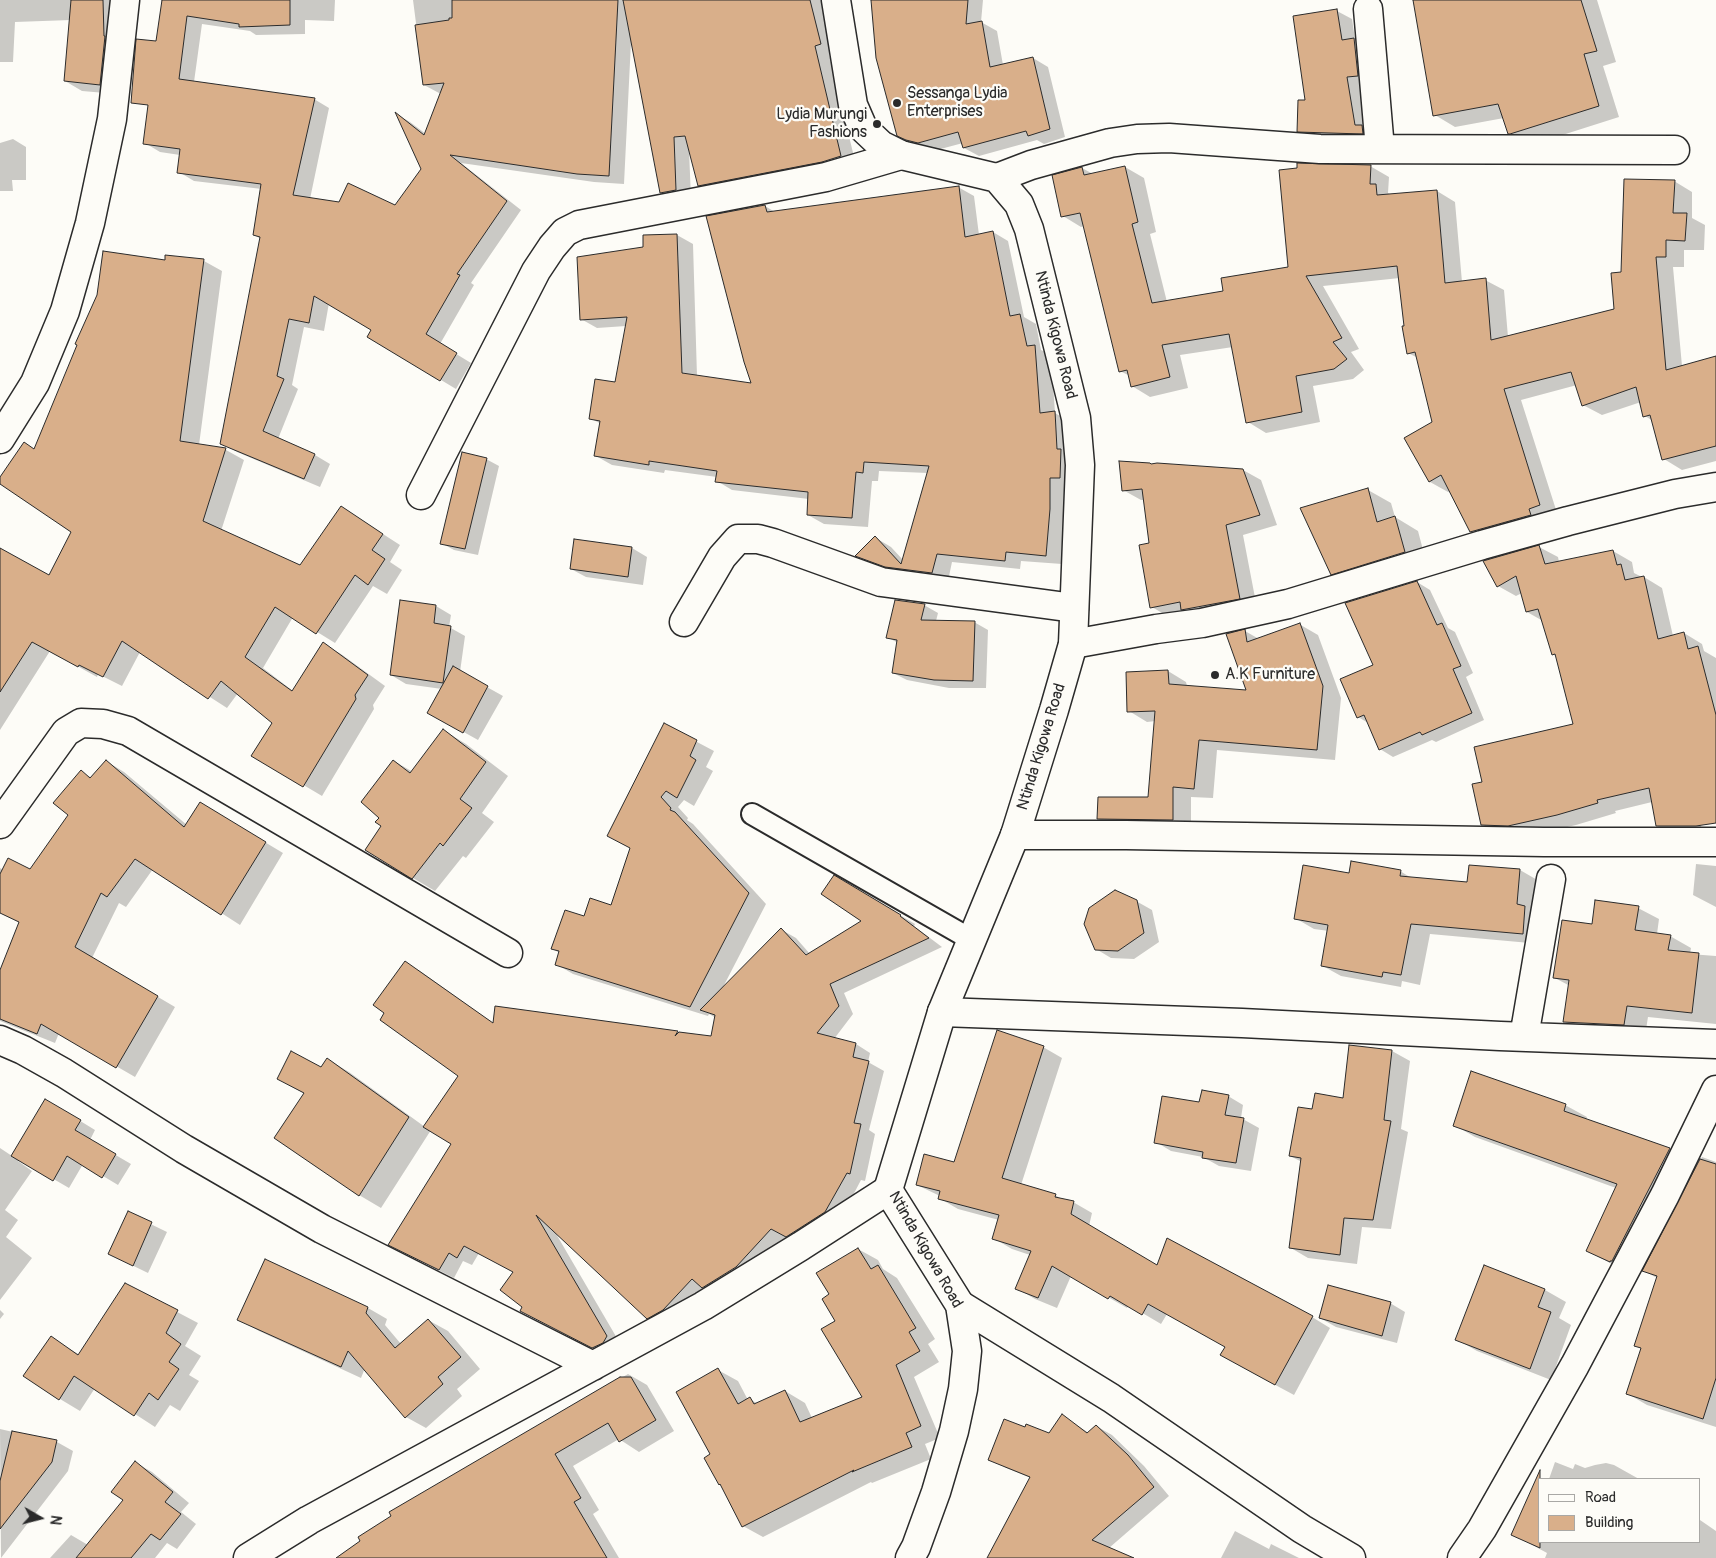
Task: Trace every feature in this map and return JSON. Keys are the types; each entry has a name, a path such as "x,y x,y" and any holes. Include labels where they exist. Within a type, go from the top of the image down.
{"street":[{"path":"2,431 35,383 65,311 90,223 112,120 125,0"},
{"path":"836,0 853,105 863,128 881,145 901,156 997,178 1032,165 1110,143 1137,139 1169,138 1320,150 1675,150"},
{"path":"1368,9 1380,150"},
{"path":"421,495 536,272 552,247 565,232 579,225 826,177 901,156"},
{"name":"Ntinda Kigowa Road","path":"910,1558 941,1474 954,1431 963,1389 967,1351 960,1305 888,1190 942,1012 1014,835 1073,644 1080,465 1076,418 1029,229 1019,204 997,178"},
{"path":"1073,644 1202,623 1288,604 1568,520 1675,494 1716,487"},
{"path":"684,622 722,557 738,539 758,539 773,542 881,582 1074,608"},
{"path":"0,824 66,732 81,723 103,724 128,731 508,953"},
{"path":"1014,835 1544,842 1716,842"},
{"path":"1524,1037 1551,879"},
{"path":"942,1012 1716,1044"},
{"path":"0,1040 23,1050 64,1073 184,1149 322,1229 593,1366"},
{"path":"1462,1558 1482,1529 1575,1364 1665,1195 1716,1090"},
{"path":"248,1558 309,1520 703,1306 888,1190"},
{"path":"960,1305 1111,1398 1302,1529 1351,1558"}],"lane":[{"path":"752,814 972,940"}],"building":[{"path":"71,0 103,0 105,36 100,85 64,81"},
{"path":"162,0 290,0 290,25 239,27 239,24 187,16 179,79 315,98 293,195 339,202 348,183 395,205 421,169 395,112 424,135 444,83 423,85 415,25 452,18 452,0 618,0 609,176 577,174 450,155 507,201 457,274 460,275 426,334 457,353 440,381 367,337 371,330 314,296 309,323 289,319 277,376 284,379 263,431 315,454 304,479 220,444 260,237 253,235 261,184 177,173 180,149 143,144 148,105 131,103 136,39 156,41"},
{"path":"623,0 810,0 821,44 815,46 841,156 822,162 698,186 685,136 674,137 676,190 660,193"},
{"path":"871,0 968,0 966,24 982,21 990,67 1033,57 1050,129 1028,136 1026,131 963,148 958,132 918,143 897,136 876,58"},
{"path":"1413,0 1581,0 1597,51 1584,54 1599,106 1510,134 1508,134 1498,104 1433,116"},
{"path":"1337,9 1342,40 1354,38 1358,76 1347,77 1355,125 1362,125 1363,134 1297,132 1298,100 1305,100 1293,16"},
{"path":"1297,163 1371,165 1370,184 1376,184 1377,195 1437,190 1445,283 1486,278 1491,340 1614,309 1611,273 1621,272 1624,179 1675,180 1673,213 1687,213 1685,241 1666,240 1666,257 1656,257 1666,370 1716,356 1716,446 1662,460 1650,415 1643,417 1636,387 1582,406 1571,372 1504,389 1540,505 1529,509 1531,515 1470,532 1441,475 1429,482 1404,438 1432,422 1415,352 1407,354 1402,326 1404,326 1397,266 1306,276 1342,338 1333,342 1347,359 1334,369 1296,376 1302,412 1246,423 1229,334 1162,345 1170,377 1131,387 1127,370 1119,372 1080,213 1061,217 1052,175 1082,167 1084,175 1125,166 1138,222 1132,224 1152,303 1223,291 1221,278 1288,267 1279,170 1297,168"},
{"path":"959,186 965,237 993,231 1010,316 1020,314 1027,346 1035,345 1040,413 1055,411 1057,449 1061,449 1060,478 1050,478 1050,509 1046,556 1006,552 1005,561 937,554 932,573 885,567 855,556 875,536 901,564 929,466 864,462 863,473 856,472 852,518 807,515 808,492 715,482 717,471 649,461 649,465 594,456 600,421 589,419 595,379 615,382 627,317 580,320 577,257 643,247 643,235 677,234 682,373 751,383 706,216 765,205 767,212"},
{"path":"103,251 165,260 165,255 204,259 180,441 226,448 203,521 300,565 341,506 383,534 372,550 385,559 368,585 355,575 316,634 275,607 245,657 292,691 323,642 368,675 355,695 356,699 303,787 251,756 272,723 221,681 208,699 122,641 103,677 79,665 78,667 32,642 0,692 0,548 49,575 71,532 0,484 0,477 24,442 34,449 77,345 75,344 97,295"},
{"path":"462,452 487,458 465,549 440,544"},
{"path":"1119,461 1243,469 1260,515 1226,525 1240,599 1181,610 1180,602 1150,608 1139,545 1149,543 1142,489 1122,491"},
{"path":"1368,488 1377,522 1395,516 1405,552 1331,575 1300,508"},
{"path":"574,539 632,547 628,577 570,569"},
{"path":"1539,545 1545,564 1613,550 1617,565 1621,564 1625,580 1644,576 1658,639 1684,632 1688,649 1698,646 1716,715 1716,823 1696,826 1656,826 1649,788 1597,800 1598,803 1557,815 1508,826 1481,825 1472,784 1482,782 1474,747 1573,724 1555,654 1552,655 1538,609 1526,612 1516,576 1497,587 1483,561"},
{"path":"1417,581 1437,625 1442,623 1461,666 1453,669 1472,713 1422,735 1420,732 1379,750 1364,715 1357,718 1340,679 1373,665 1345,603"},
{"path":"400,600 436,605 434,623 451,626 443,683 390,675"},
{"path":"895,600 925,604 921,620 975,621 973,681 934,680 892,673 897,640 886,638"},
{"path":"1300,623 1323,686 1317,750 1199,740 1194,789 1173,787 1173,820 1097,819 1098,797 1148,797 1155,711 1127,712 1126,672 1168,670 1169,684 1246,690 1226,634 1245,629 1247,642"},
{"path":"453,666 488,686 463,733 427,713"},
{"path":"664,723 697,740 690,756 696,760 677,798 666,791 661,797 671,808 670,810 675,812 749,893 690,1007 555,965 559,951 551,949 565,910 584,916 590,898 611,905 630,848 607,836"},
{"path":"443,729 486,762 460,799 472,808 443,846 440,843 412,879 365,850 381,826 375,822 379,818 361,802 393,760 410,773"},
{"path":"106,760 184,827 200,802 266,842 221,915 135,859 107,897 101,893 75,947 158,996 116,1068 41,1024 37,1034 0,1019 0,970 19,922 0,913 0,874 8,858 30,869 68,815 53,803 81,770 90,778"},
{"path":"1351,861 1401,870 1400,876 1467,882 1469,865 1520,869 1517,904 1525,906 1523,934 1411,924 1401,975 1383,972 1382,977 1321,966 1328,925 1294,919 1303,865 1349,873"},
{"path":"834,875 901,915 929,938 830,984 839,1006 817,1033 856,1043 853,1057 869,1061 854,1123 861,1124 850,1174 847,1173 825,1212 786,1237 771,1229 736,1267 702,1288 692,1279 663,1310 647,1319 536,1215 607,1336 603,1343 592,1348 520,1311 522,1307 500,1290 513,1272 464,1246 457,1258 449,1253 439,1270 388,1245 451,1144 423,1127 458,1076 380,1020 384,1013 373,1005 405,961 493,1023 495,1006 678,1031 675,1036 679,1032 711,1036 715,1015 700,1010 781,928 806,955 861,921 821,894"},
{"path":"1115,890 1137,900 1144,933 1118,951 1095,950 1084,924 1089,908"},
{"path":"1595,900 1639,906 1635,930 1671,935 1668,950 1699,953 1692,1013 1627,1006 1624,1025 1563,1022 1569,980 1553,978 1562,920 1592,924"},
{"path":"997,1030 1044,1046 1002,1178 1056,1194 1055,1197 1074,1201 1071,1214 1157,1265 1167,1238 1313,1316 1275,1385 1220,1355 1225,1347 1148,1304 1142,1315 1110,1296 1108,1299 1052,1266 1038,1298 1015,1289 1031,1251 992,1239 999,1215 938,1199 940,1191 916,1185 924,1154 954,1162"},
{"path":"1349,1045 1392,1050 1384,1120 1391,1121 1373,1220 1344,1218 1340,1255 1289,1248 1301,1158 1289,1156 1298,1107 1312,1109 1315,1093 1343,1098"},
{"path":"291,1051 321,1067 327,1058 409,1117 359,1196 274,1138 304,1093 277,1079"},
{"path":"1471,1071 1566,1104 1564,1111 1670,1148 1612,1261 1610,1262 1586,1251 1617,1184 1453,1126"},
{"path":"1202,1090 1229,1095 1225,1115 1244,1118 1236,1163 1202,1158 1203,1152 1154,1143 1162,1096 1199,1102"},
{"path":"45,1099 81,1120 75,1130 116,1154 102,1178 67,1156 53,1181 11,1156"},
{"path":"1700,1159 1716,1164 1716,1378 1703,1419 1626,1394 1641,1348 1634,1346 1657,1276 1642,1271"},
{"path":"128,1211 152,1222 133,1266 108,1254"},
{"path":"858,1248 871,1269 878,1265 916,1328 909,1332 920,1351 896,1365 921,1426 906,1433 912,1447 852,1472 854,1470 742,1527 704,1458 710,1454 676,1392 718,1368 738,1404 750,1397 754,1404 785,1390 800,1422 862,1397 821,1329 835,1321 822,1299 829,1294 816,1273"},
{"path":"265,1259 368,1307 366,1313 395,1348 428,1319 461,1357 438,1377 443,1384 405,1418 348,1351 341,1367 237,1320"},
{"path":"1484,1265 1545,1289 1538,1307 1551,1312 1530,1369 1455,1340"},
{"path":"125,1283 178,1310 166,1333 181,1344 169,1362 179,1369 158,1400 149,1393 134,1416 74,1376 59,1400 23,1376 51,1336 78,1355"},
{"path":"1328,1285 1391,1302 1382,1336 1319,1318"},
{"path":"620,1377 631,1377 656,1420 619,1442 608,1423 555,1454 581,1498 574,1502 607,1558 336,1558 360,1541 358,1537 391,1516 389,1512"},
{"path":"1062,1414 1087,1433 1096,1425 1128,1455 1154,1487 1092,1540 1134,1558 987,1558 1030,1477 988,1460 1004,1419 1025,1427 1026,1424 1049,1433"},
{"path":"12,1431 57,1440 52,1462 0,1529 0,1481"},
{"path":"135,1461 173,1492 165,1502 181,1514 160,1540 151,1534 131,1558 76,1558 123,1500 111,1492"},
{"path":"1540,1470 1540,1478 1538,1478 1538,1543 1540,1543 1540,1548 1511,1535"}],"place":[{"name":"Sessanga Lydia Enterprises","path":"897,103"},
{"name":"Lydia Murungi Fashions","path":"877,124"},
{"name":"A.K Furniture","path":"1215,675"}]}
